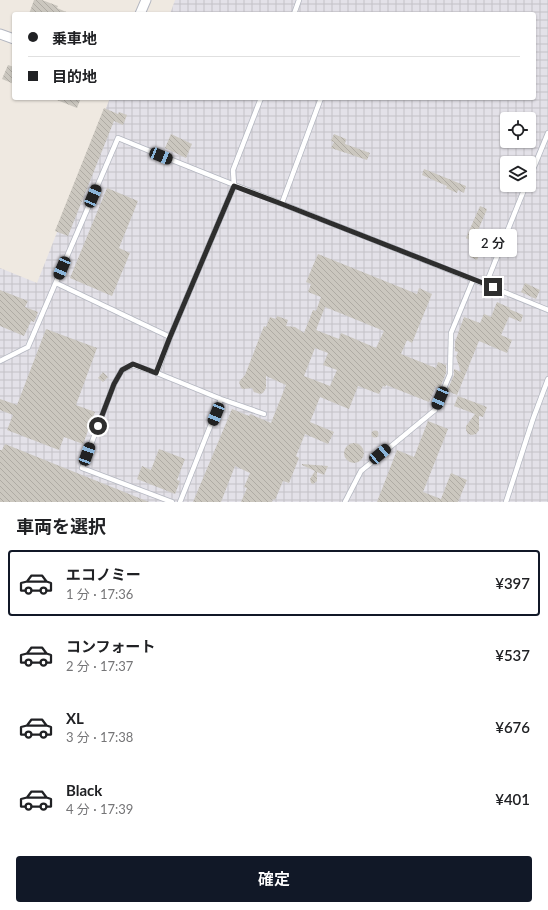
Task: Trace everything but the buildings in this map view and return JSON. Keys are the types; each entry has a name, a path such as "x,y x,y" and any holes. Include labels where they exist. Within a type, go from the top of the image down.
{"street":[{"path":"141,12 146,0"},
{"path":"0,34 12,38"}],"lane":[{"path":"295,12 299,0"},
{"path":"156,373 234,186 233,170 260,100"},
{"path":"282,204 320,100"},
{"path":"536,162 548,133"},
{"path":"0,361 28,347 118,138 234,186 486,284 548,310"},
{"path":"486,284 523,192"},
{"path":"345,502 360,471 435,410 450,374 451,334 473,280"},
{"path":"56,283 170,337"},
{"path":"172,502 82,468 114,384 122,370 133,364 221,399 264,414"},
{"path":"506,502 533,419 548,379"},
{"path":"180,502 221,399"}],"shaded area":[{"path":"175,0 548,0 548,502 0,502 0,268 37,283 109,100 536,100 536,12 171,12"}],"route":[{"path":"98,426 114,384 122,370 133,364 156,373 234,186 493,287"}]}
